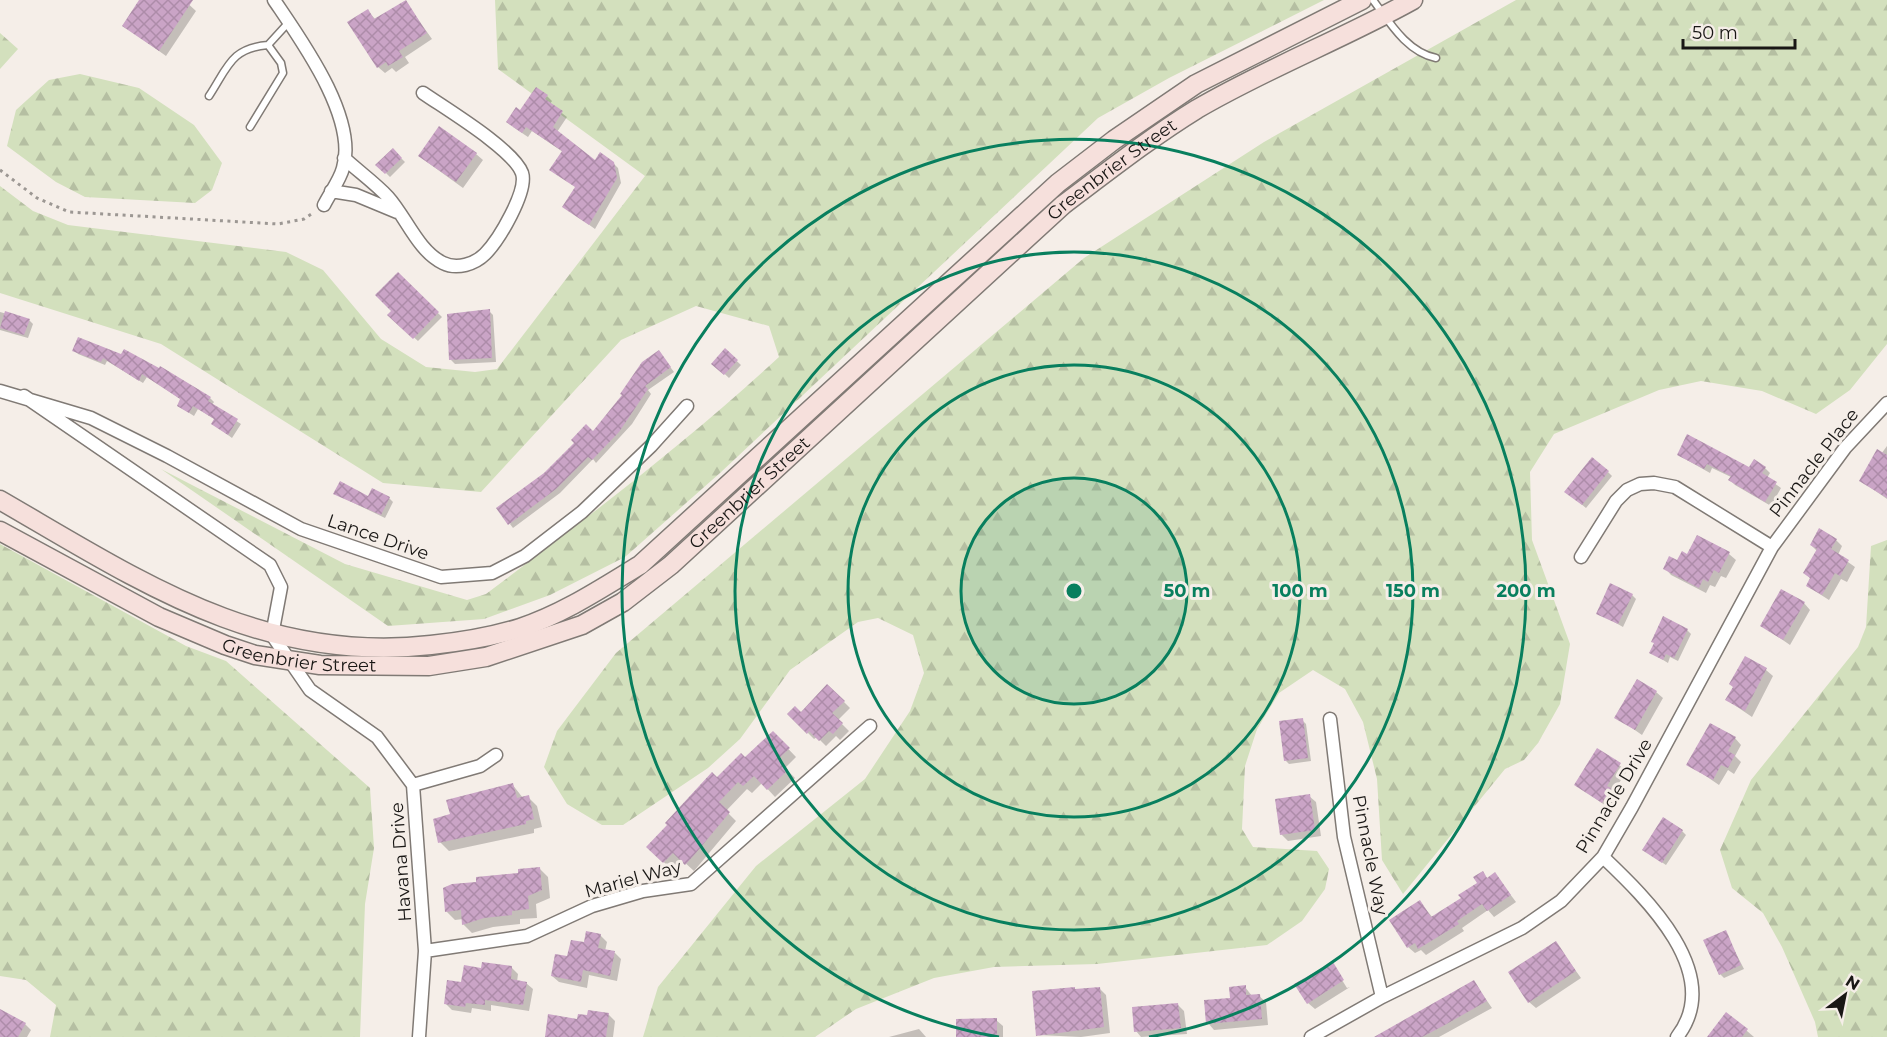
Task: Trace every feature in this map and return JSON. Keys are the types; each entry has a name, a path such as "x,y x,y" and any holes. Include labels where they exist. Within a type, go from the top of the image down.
{"main road":[{"name":"Greenbrier Street","path":"0,500 139,581 218,617 272,635 339,647 395,649 460,642 520,628 578,603 640,565 1045,195 1114,140 1196,84 1362,0"},
{"name":"Greenbrier Street","path":"0,531 159,617 245,652 289,660 320,665 429,666 486,657 582,625 623,602 671,565 1058,211 1133,152 1197,110 1294,58 1379,7 1413,0"}],"street":[{"path":"274,0 304,44 340,117 345,144 343,168 324,205"},
{"path":"344,158 389,198 398,213 432,255 444,264 466,265 486,253 516,206 523,188 523,176 518,165 497,146 423,93"},
{"path":"331,190 356,195 398,213"},
{"name":"Lance Drive","path":"0,391 24,396 91,418 167,456 301,530 441,577 492,573 525,556 582,512 651,446 687,406"},
{"name":"Lance Drive","path":"24,396 270,565 281,587 272,635"},
{"name":"Pinnacle Place","path":"1772,547 1845,448 1887,403"},
{"path":"1581,557 1616,501 1627,490 1640,484 1654,483 1675,487 1772,547"},
{"name":"Pinnacle Drive","path":"1311,1037 1382,997 1522,928 1561,901 1603,856 1632,807 1772,547"},
{"name":"Havana Drive","path":"272,635 310,690 377,736 413,785 425,951 419,1037"},
{"name":"Pinnacle Way","path":"1330,719 1344,837 1382,997"},
{"name":"Mariel Way","path":"425,951 527,936 592,906 643,891 691,885 870,726"},
{"path":"413,785 480,766 496,755"},
{"path":"1603,856 1647,899 1669,928 1685,960 1691,983 1691,1007 1684,1028 1677,1037"}],"lane":[{"path":"1379,7 1398,34 1426,56 1436,58"},
{"path":"209,96 238,52 246,48 268,45 289,22"},
{"path":"250,127 283,73 281,63 268,45"},
{"path":"1045,195 1058,211"}],"path":[{"path":"0,170 37,198 69,212 278,224 304,219 324,205"}],"green space":[{"path":"495,0 1324,0 1169,78 1098,118 720,473 625,557 550,595 484,619 388,626 161,469 345,564 467,600 486,594 599,508 744,389 779,357 769,326 696,306 621,340 481,492 383,483 161,344 0,293 0,186 33,211 68,225 286,252 323,270 381,339 426,367 475,372 497,369 645,176 498,69"},
{"path":"1516,0 1887,0 1887,344 1850,390 1816,414 1762,391 1701,381 1659,390 1554,434 1530,472 1532,540 1570,644 1560,704 1538,743 1524,760 1505,769 1403,894 1382,860 1377,779 1363,722 1345,689 1313,670 1279,693 1257,729 1245,766 1242,829 1253,847 1317,851 1329,869 1325,889 1302,921 1267,945 1097,964 994,967 934,978 856,1009 815,1037 643,1037 658,987 756,866 865,779 910,711 924,673 913,635 878,618 858,622 790,670 740,739 708,768 623,825 602,825 567,804 544,767 557,731 616,653 1084,258 1264,142"},
{"path":"0,33 18,49 0,69"},
{"path":"80,74 139,88 194,125 222,163 212,190 195,203 85,197 56,182 7,146 16,110 49,80"},
{"path":"1887,540 1887,1037 1818,1037 1815,1022 1782,947 1763,913 1732,888 1720,850 1751,780 1858,647 1866,627 1871,546"},
{"path":"0,544 186,646 226,661 370,788 374,848 365,904 360,1037 50,1037 56,1005 26,980 0,976"}],"building":[{"path":"139,0 193,0 159,51 122,26"},
{"path":"406,0 427,33 399,51 403,57 388,66 386,62 377,68 347,22 368,9 374,19"},
{"path":"536,87 548,95 545,99 563,111 553,127 595,160 600,152 614,162 617,178 589,225 562,207 575,187 549,170 562,151 526,127 522,133 506,122 516,107 520,110"},
{"path":"439,126 477,153 456,182 418,156"},
{"path":"393,148 402,158 385,174 375,165"},
{"path":"398,272 439,312 413,339 387,315 391,311 375,295"},
{"path":"490,309 492,358 449,360 447,314"},
{"path":"5,311 30,319 24,335 0,328"},
{"path":"78,337 121,354 124,349 159,368 160,366 211,397 208,401 238,419 228,435 211,424 214,419 193,406 189,413 177,406 180,399 142,374 139,381 103,358 101,362 72,351"},
{"path":"725,348 738,360 724,375 711,364"},
{"path":"659,350 671,367 645,386 648,389 619,432 592,460 588,457 556,489 508,525 496,508 544,473 574,443 571,440 586,424 593,431 622,395 620,394 642,362"},
{"path":"1687,434 1749,467 1754,459 1766,467 1762,473 1777,482 1765,502 1728,480 1731,476 1707,464 1704,469 1677,455"},
{"path":"1877,449 1887,455 1887,498 1859,481"},
{"path":"1592,457 1609,471 1582,505 1564,492"},
{"path":"340,481 368,496 372,488 390,497 381,515 333,494"},
{"path":"1819,528 1837,539 1831,549 1849,560 1840,576 1835,573 1822,595 1806,586 1810,578 1803,573 1817,549 1810,545"},
{"path":"1697,535 1730,552 1719,573 1714,570 1708,582 1703,579 1699,588 1663,569 1669,556 1677,560 1682,551 1687,554"},
{"path":"1610,583 1633,594 1618,624 1596,614"},
{"path":"1781,589 1805,602 1783,640 1760,626"},
{"path":"1663,616 1688,629 1674,658 1666,654 1663,660 1649,653 1654,643 1651,642"},
{"path":"1745,656 1767,668 1745,711 1725,700 1733,687 1729,684"},
{"path":"1637,679 1657,691 1635,730 1614,718"},
{"path":"827,684 845,701 832,713 843,723 833,734 829,731 819,741 809,731 807,734 787,714 795,706 801,712"},
{"path":"1303,718 1308,758 1284,761 1279,721"},
{"path":"1710,723 1736,737 1728,751 1735,755 1728,768 1721,765 1713,780 1686,765"},
{"path":"773,731 790,748 778,759 788,770 767,790 754,776 743,786 738,782 719,802 730,812 685,865 673,853 663,863 646,847 712,772 717,777 741,753 745,757"},
{"path":"1597,748 1621,763 1607,786 1611,788 1602,803 1574,785"},
{"path":"513,783 517,798 529,795 534,819 526,821 526,824 438,843 433,819 450,814 446,800"},
{"path":"1310,794 1315,830 1280,835 1275,799"},
{"path":"1663,817 1683,830 1662,863 1642,850"},
{"path":"540,867 542,890 528,896 529,909 512,911 512,915 484,918 462,925 461,910 445,912 443,888 452,884 476,882 476,877 518,873 518,869"},
{"path":"1483,871 1487,878 1495,872 1511,895 1487,911 1482,904 1457,921 1459,924 1418,949 1415,943 1407,948 1389,920 1420,900 1431,917 1461,898 1458,895 1477,883 1473,877"},
{"path":"1726,930 1741,965 1719,975 1703,940"},
{"path":"586,931 601,934 598,948 615,951 610,976 583,970 581,982 551,976 555,954 567,956 571,940 584,942"},
{"path":"1556,941 1576,971 1528,1003 1508,972"},
{"path":"482,962 512,966 511,979 527,982 523,1005 485,1000 485,1005 466,1003 465,1007 444,1004 447,980 461,982 464,965 481,968"},
{"path":"1333,962 1344,980 1307,1004 1294,984"},
{"path":"1474,980 1487,1001 1422,1037 1374,1037"},
{"path":"1246,985 1246,995 1260,994 1262,1019 1206,1024 1204,1000 1230,998 1229,987"},
{"path":"1075,987 1075,989 1100,987 1104,1027 1036,1036 1032,991"},
{"path":"1178,1003 1181,1028 1134,1032 1132,1007"},
{"path":"0,1009 26,1023 18,1037 0,1037"},
{"path":"588,1010 609,1013 606,1037 545,1037 548,1014 577,1019 578,1014 587,1015"},
{"path":"1726,1012 1748,1029 1742,1037 1707,1037"},
{"path":"997,1018 997,1037 956,1037 956,1019"}]}
